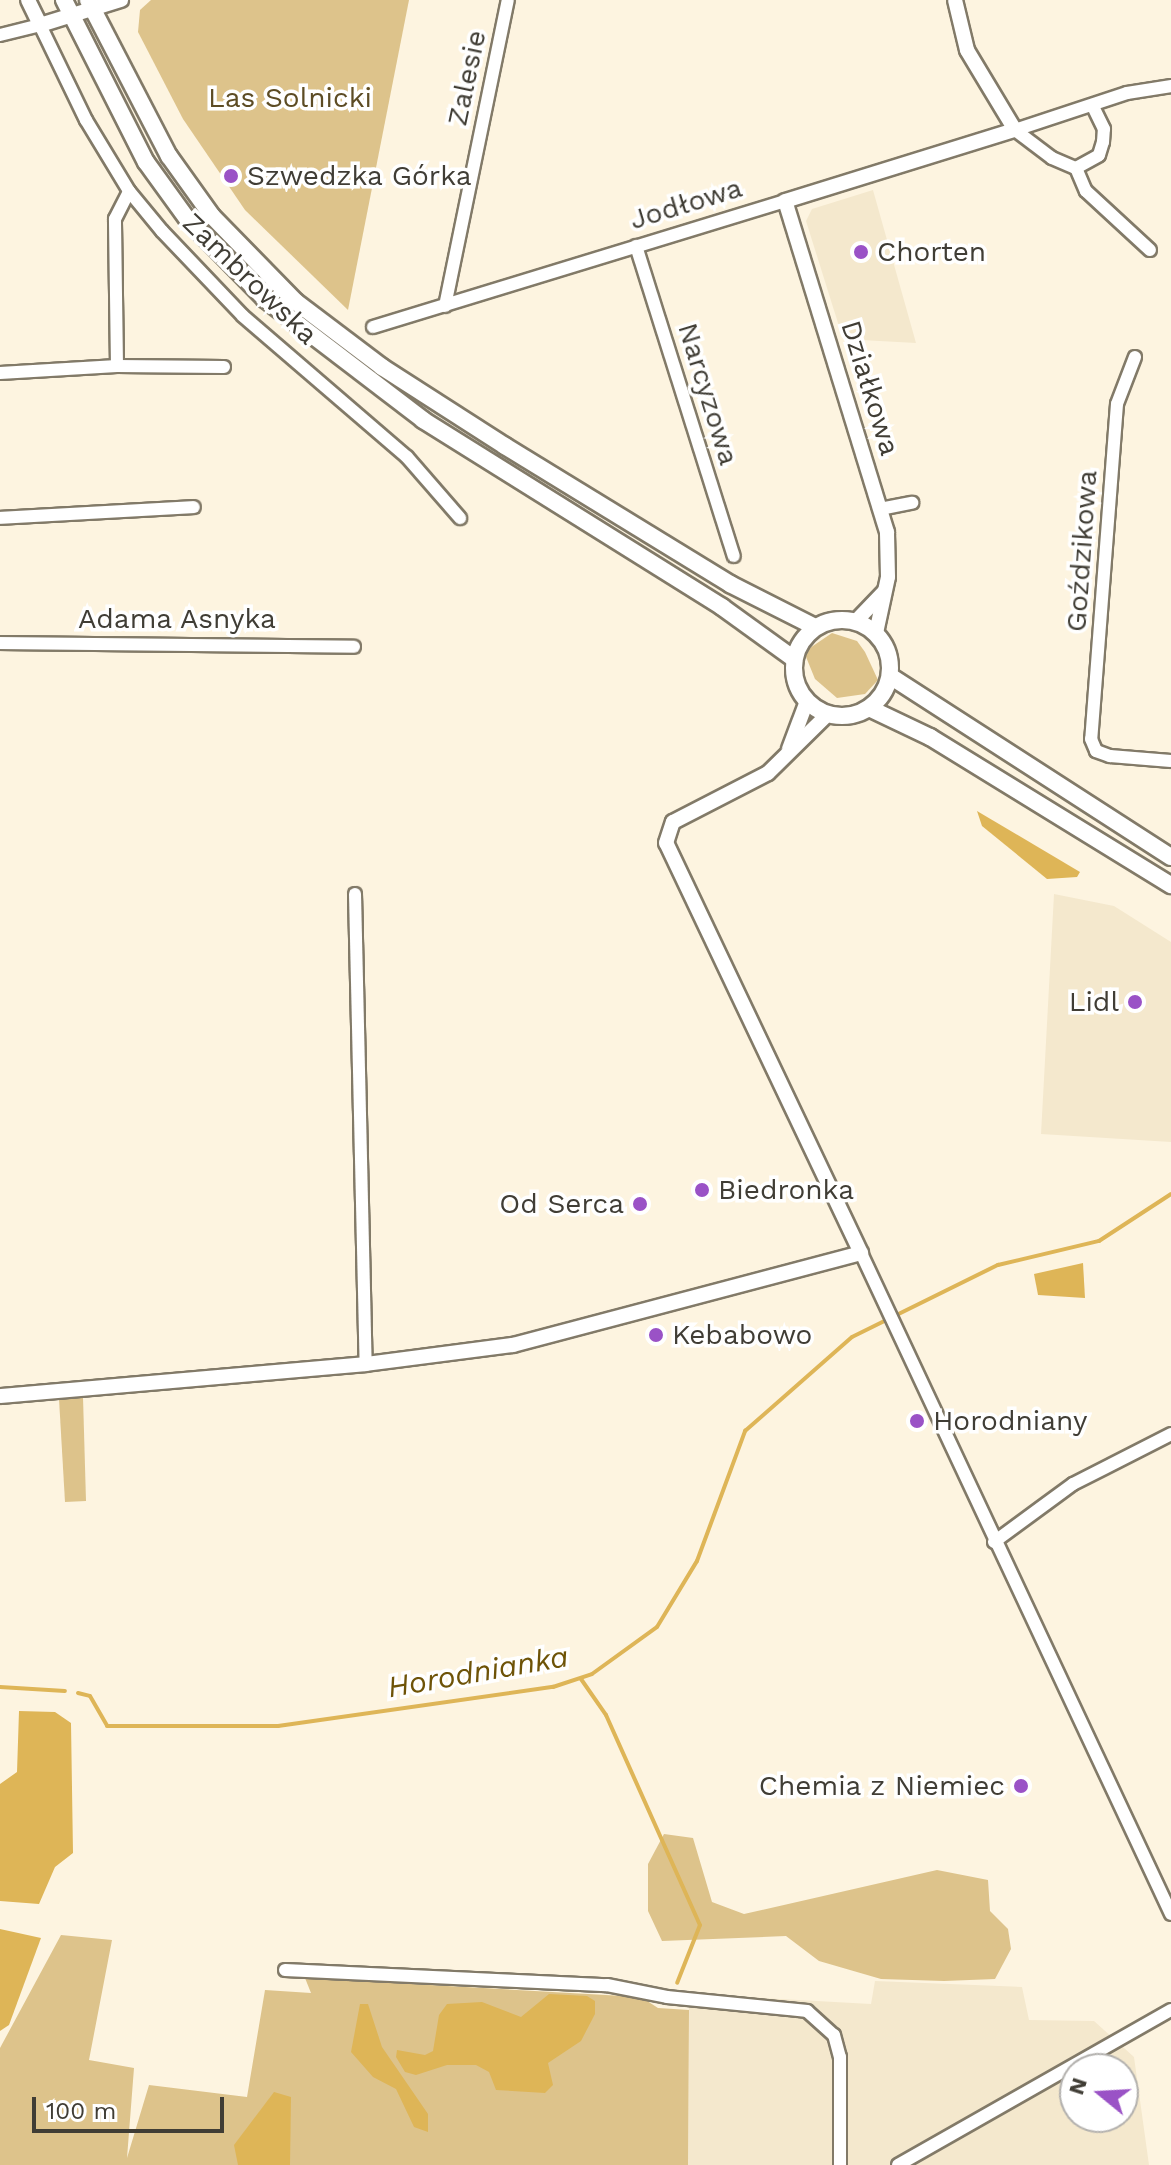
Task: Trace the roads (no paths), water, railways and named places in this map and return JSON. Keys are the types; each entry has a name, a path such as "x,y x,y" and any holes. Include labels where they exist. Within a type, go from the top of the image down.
{"main road":[{"name":"Zambrowska","path":"92,2 151,126 191,187 267,276 339,337 730,584 815,627"},
{"name":"Zambrowska","path":"68,7 120,115 188,220 265,299 336,357 423,420 722,607 794,659"},
{"path":"834,620 856,621 876,633 888,653 890,676 869,708 842,716 828,714 807,701 794,674 794,659 815,627 834,620"},
{"path":"890,676 1171,857"},
{"path":"869,708 930,737 1171,885"}],"street":[{"name":"Zambrowska","path":"28,0 86,120 129,191 205,279 398,448 460,518"},
{"path":"0,35 40,25 68,7 121,0"},
{"name":"Zalesie","path":"445,306 508,0"},
{"path":"955,0 959,28 976,68 1015,130 1065,166 1076,168 1099,155 1103,142 1104,129 1093,106"},
{"name":"Jodłowa","path":"373,327 1093,106 1171,86"},
{"path":"1076,168 1086,191 1150,250"},
{"path":"117,366 115,219 129,191"},
{"name":"Działkowa","path":"785,201 880,509 890,556 876,633"},
{"name":"Narcyzowa","path":"636,246 734,556"},
{"name":"Goździkowa","path":"1135,357 1117,404 1091,739 1096,751 1171,761"},
{"path":"0,373 117,366 224,367"},
{"path":"880,509 912,503"},
{"path":"0,518 194,507"},
{"path":"856,621 885,591"},
{"name":"Adama Asnyka","path":"0,643 354,647"},
{"path":"786,755 807,701"},
{"path":"828,714 768,773 673,822 666,843 1171,1914"},
{"path":"355,894 366,1364"},
{"path":"0,1396 366,1364 513,1345 861,1253"},
{"path":"994,1542 1073,1484 1171,1434"},
{"path":"285,1970 607,1985 667,1997 807,2011 834,2035 840,2057 840,2165"},
{"path":"898,2165 1171,2010"}],"waterway":[{"name":"Horodnianka","path":"78,1693 90,1696 107,1726 278,1726 553,1687 592,1674 657,1627 697,1561 745,1431 852,1337 998,1265 1099,1241 1171,1194"},
{"path":"581,1679 606,1715 700,1925 677,1983"},
{"name":"Horodnianka","path":"0,1687 65,1691"}],"place":[{"name":"Szwedzka Górka","path":"231,176"},
{"name":"Chorten","path":"861,252"},
{"name":"Lidl","path":"1135,1002"},
{"name":"Biedronka","path":"702,1190"},
{"name":"Od Serca","path":"640,1204"},
{"name":"Kebabowo","path":"656,1335"},
{"name":"Horodniany","path":"917,1421"},
{"name":"Chemia z Niemiec","path":"1021,1786"}],"park label":[{"name":"Las Solnicki","path":"290,98"}]}
